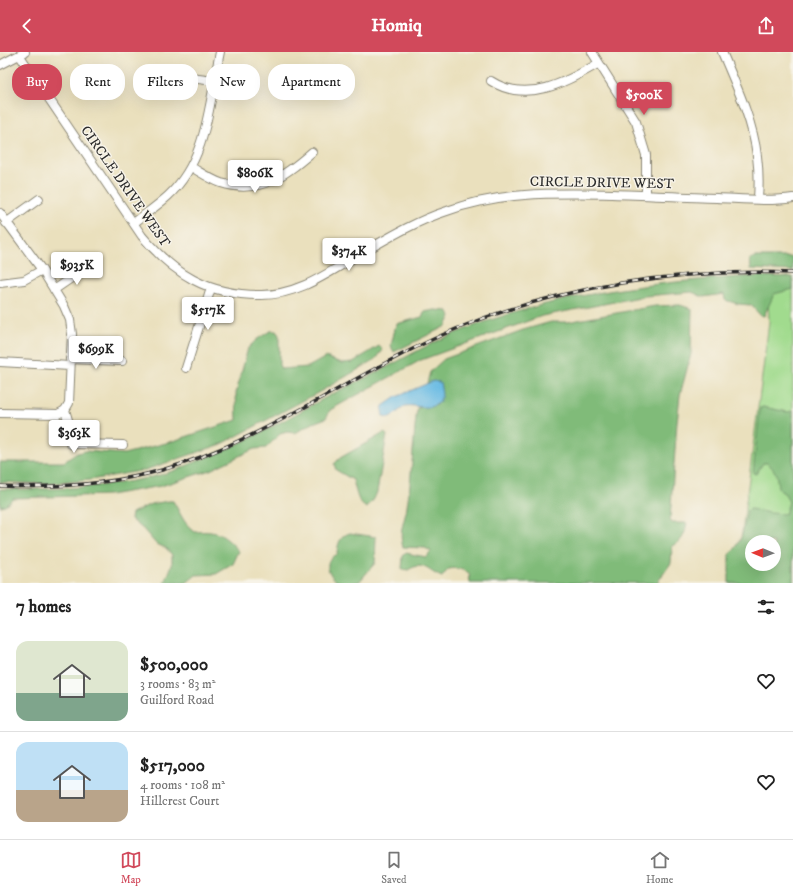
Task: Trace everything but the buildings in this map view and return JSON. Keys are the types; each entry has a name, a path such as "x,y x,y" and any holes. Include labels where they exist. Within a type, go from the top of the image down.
{"street":[{"path":"218,64 220,52"},
{"path":"592,52 630,111 642,139 646,155 646,195"},
{"path":"722,52 736,84 757,156 758,199"},
{"path":"0,65 23,54"},
{"name":"CIRCLE DRIVE WEST","path":"23,54 146,241 165,262 184,275 211,288 242,295 260,295 294,290 309,284 394,234 422,220 471,203 497,197 553,192 758,199 793,198"},
{"path":"491,82 503,89 517,91 551,87 564,83 599,63"},
{"path":"134,223 169,196 191,167 202,140 210,100"},
{"path":"191,167 220,182 246,186 268,182 281,177 312,152"},
{"path":"6,223 39,199"},
{"path":"0,213 42,270 54,290 70,320 72,334 69,403 65,410 58,414 0,413"},
{"path":"54,290 90,266"},
{"path":"0,283 24,280 42,270"},
{"path":"186,368 211,288"},
{"path":"0,362 122,361"},
{"path":"65,410 71,430 71,444 123,445"}],"green space":[{"path":"755,257 793,257 793,271 751,269 750,259"},
{"path":"759,276 793,277 793,289 774,294 764,316 760,315 751,305 738,304 725,300 724,294 703,297 692,292 645,296 542,316 421,360 330,410 326,418 295,433 287,432 280,434 266,448 254,449 210,470 161,486 109,495 13,498 5,505 0,506 0,489 40,489 121,483 160,475 177,469 254,436 334,393 444,338 490,320 565,299 604,292 642,286 720,278"},
{"path":"767,276 793,279 793,583 740,583 741,541 769,322"},
{"path":"680,305 692,309 691,354 680,395 670,520 672,523 687,523 683,537 679,542 672,546 671,563 657,583 470,583 469,573 460,569 449,569 442,577 426,568 418,566 408,570 402,569 403,556 406,553 426,557 431,551 425,548 403,547 401,536 409,495 417,408 437,405 433,381 427,383 430,372 444,359 523,330 551,322 567,322 655,306"},
{"path":"435,310 448,311 451,316 446,326 394,352 391,346 396,324 422,317 424,312"},
{"path":"270,331 276,331 279,335 279,365 281,369 308,367 326,357 342,363 353,362 379,346 383,350 376,359 323,390 222,444 145,470 90,480 47,484 0,482 0,462 64,462 77,453 85,451 124,454 170,442 237,420 236,393 248,348 256,340"},
{"path":"763,407 788,412 793,411 793,583 729,583 729,555 740,541 747,511 751,509 769,513 785,514 789,502 784,493 778,489 775,471 767,463 763,463 756,474 753,473 760,408"},
{"path":"384,433 387,435 377,492 367,508 359,500 353,480 336,470 334,464 340,458"},
{"path":"173,501 185,522 195,532 215,533 225,537 239,551 233,564 216,574 196,575 186,583 165,583 172,565 172,555 166,548 156,544 143,529 131,519 132,513 151,504"},
{"path":"350,533 376,537 375,563 359,582 340,582 334,579 330,573 328,569 328,562 337,553 339,543 342,538"}],"water":[{"path":"433,381 440,382 442,394 440,402 431,407 405,406 390,418 383,417 383,406 396,397"}],"railway":[{"path":"0,486 61,486 102,482 162,470 201,457 275,423 419,346 456,329 536,301 579,291 665,277 751,272 793,273"}]}
